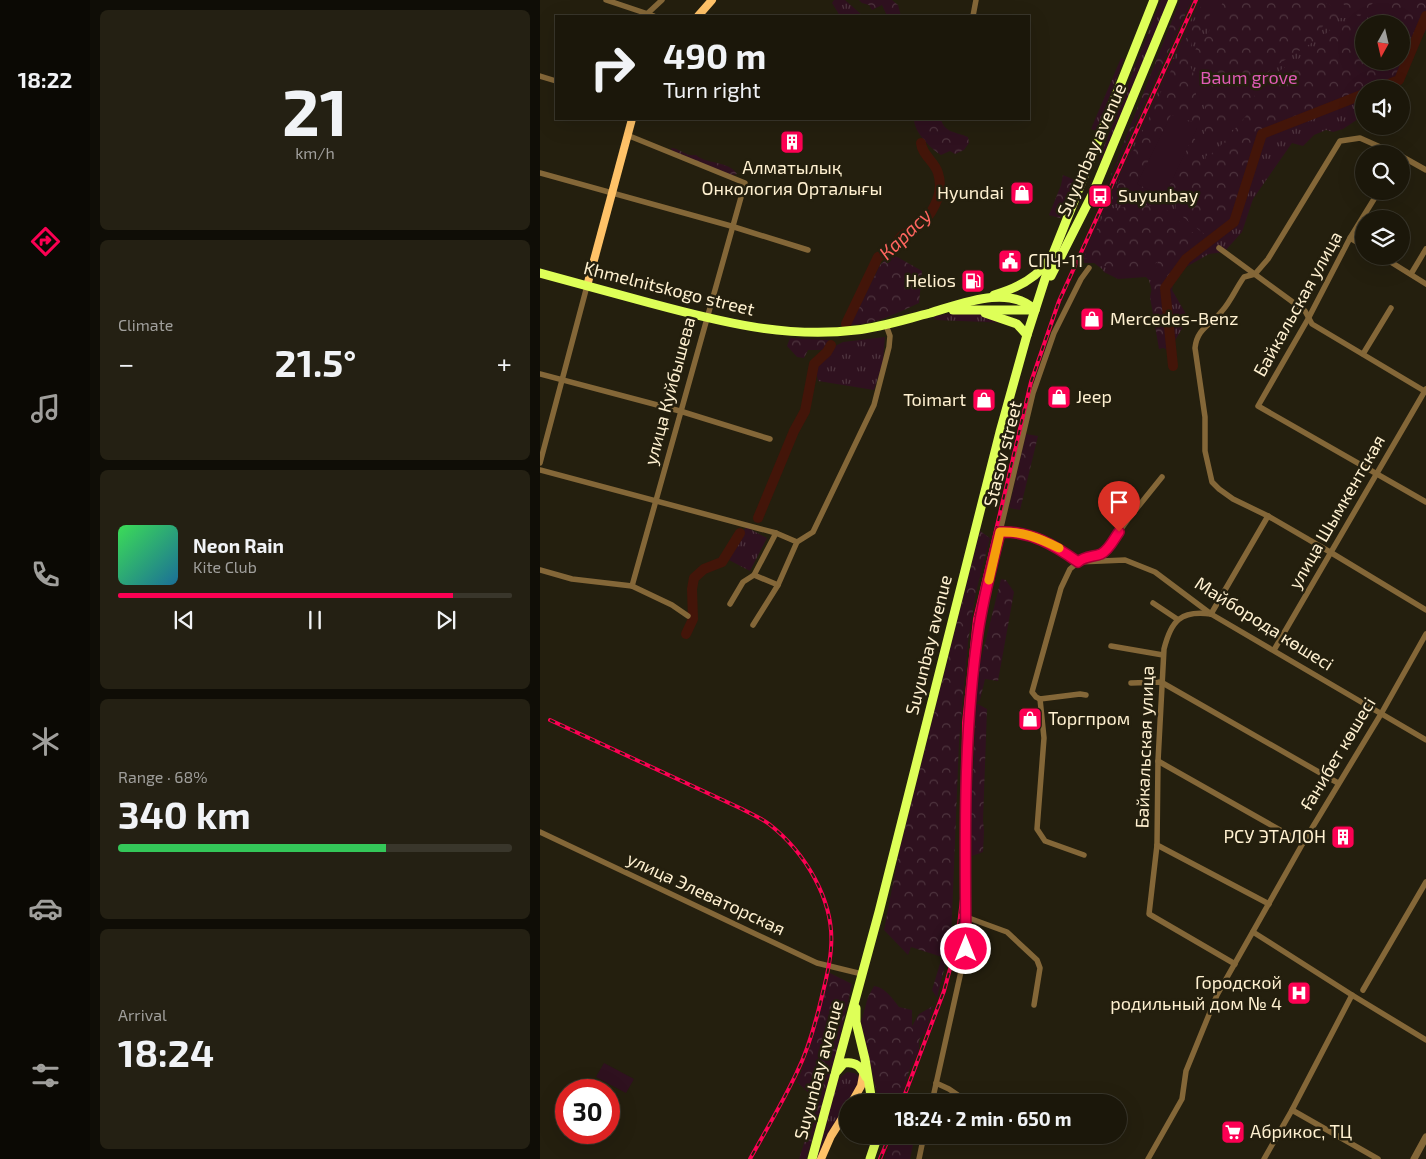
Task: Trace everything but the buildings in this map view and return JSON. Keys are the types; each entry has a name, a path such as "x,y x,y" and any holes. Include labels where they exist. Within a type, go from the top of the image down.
{"main road":[{"path":"699,15 712,0"},
{"name":"Suyunbay avenue","path":"812,1159 858,990 1002,424 1027,334 1053,254 1154,0"},
{"name":"Suyunbay avenue","path":"1035,310 1060,256 1090,200 1173,0"},
{"path":"587,286 632,120"},
{"path":"981,298 1002,292 1028,280 1039,272 1053,254"},
{"name":"Khmelnitskogo street","path":"540,273 706,318 759,328 798,331 854,330 886,325 981,298"},
{"path":"981,298 1020,300 1029,304 1035,310"},
{"path":"965,309 993,315 1017,324 1027,334"},
{"name":"Khmelnitskogo street","path":"938,310 1035,310"},
{"name":"Suyunbay avenue","path":"858,990 856,1022 871,1094"},
{"path":"857,1094 862,1086 865,1059"},
{"path":"834,1078 840,1066 848,1062 857,1064 869,1084"},
{"path":"822,1156 839,1125"},
{"path":"870,1159 875,1144"}],"street":[{"path":"606,0 651,15 662,0"},
{"path":"972,15 976,0"},
{"path":"540,76 555,81"},
{"name":"улица Куйбышева","path":"627,135 745,183 632,586"},
{"path":"1378,145 1360,138 1340,141 1268,259 1255,274 1244,277 1223,310 1199,333 1195,348 1205,417 1205,451 1212,482 1219,489 1233,499 1268,516 1330,552 1426,610"},
{"path":"1410,161 1426,170"},
{"path":"540,174 732,226 808,250"},
{"name":"Байкальская улица","path":"1373,200 1350,238 1308,319 1258,406 1376,475"},
{"path":"1350,238 1355,241"},
{"path":"1219,248 1305,311 1312,324 1425,391"},
{"path":"1411,274 1426,249"},
{"path":"1396,265 1426,284"},
{"name":"Stasov street","path":"934,1094 966,949 965,815 971,692 978,632 1033,393 1061,318 1089,268"},
{"path":"540,463 587,286"},
{"path":"1363,354 1391,308"},
{"path":"753,625 778,585 797,542 813,532 874,405 890,347 890,336 886,325"},
{"path":"540,374 680,411 770,439"},
{"name":"улица Шымкентская","path":"1274,650 1425,391"},
{"path":"540,470 776,533 797,542"},
{"path":"1376,475 1426,502"},
{"path":"1086,695 1040,699 1032,692 1061,588 1070,569 1082,558 1102,554 1162,477"},
{"path":"1153,603 1177,619 1199,612 1211,614 1268,516"},
{"path":"1000,532 1032,535 1058,548 1078,562"},
{"path":"730,604 743,582 754,575 776,533"},
{"name":"Майборода көшесі","path":"1078,562 1126,560 1155,572 1211,614 1426,740"},
{"path":"540,570 572,579 632,586 672,605 688,616"},
{"path":"754,575 778,585"},
{"name":"Байкальская улица","path":"1177,619 1168,634 1163,655 1158,761 1157,845 1149,914 1235,964"},
{"name":"Ғанибет көшесі","path":"1148,1159 1182,1099 1186,1071 1217,995 1303,843 1381,714 1426,634"},
{"path":"1111,646 1163,655"},
{"path":"1131,684 1161,682 1338,783"},
{"path":"1040,699 1044,738 1038,829 1045,840 1084,855"},
{"path":"1158,761 1303,843"},
{"name":"улица Элеваторская","path":"540,832 817,963 862,974"},
{"path":"1157,845 1269,904"},
{"path":"1363,990 1426,882"},
{"path":"966,917 1007,932 1037,960 1040,968 1034,1005"},
{"path":"1253,932 1426,1040"},
{"path":"1264,1159 1292,1110 1352,995"},
{"path":"936,1083 956,1094"},
{"path":"1292,1110 1378,1159"},
{"path":"1414,1159 1426,1137"},
{"path":"919,1159 922,1144"}],"green space":[{"path":"834,0 845,0 862,15 839,15 832,3"},
{"path":"859,0 892,0 898,5 901,15 887,15 882,5 872,10 869,5"},
{"path":"1161,0 1169,0 1104,161 1099,159"},
{"path":"1180,0 1192,0 1105,190"},
{"name":"Baum grove","path":"1200,0 1426,0 1426,30 1410,57 1410,15 1355,15 1355,70 1403,70 1399,80 1355,80 1355,121 1343,129 1333,132 1326,130 1314,135 1303,146 1292,143 1253,199 1242,232 1224,252 1209,254 1179,271 1174,279 1172,290 1186,314 1187,320 1170,352 1162,347 1157,311 1149,280 1146,277 1118,279 1104,272 1094,263 1079,263"},
{"path":"1204,0 1217,0 1202,31 1192,42 1188,61 1196,79 1196,98 1200,124 1171,115 1164,197 1193,136 1202,152 1200,169 1178,187 1165,203 1147,199 1108,205"},
{"path":"1224,0 1318,0 1338,8 1350,18 1335,18 1326,21 1313,42 1265,75 1258,92 1212,145 1207,147 1204,137 1206,111 1200,92 1202,80 1194,54 1198,43 1207,35"},
{"path":"1335,0 1376,0 1361,15 1357,15 1342,3"},
{"path":"1386,0 1426,0 1426,9 1423,11 1410,41 1410,15 1371,15"},
{"path":"1355,23 1355,70 1399,70 1397,76 1387,80 1355,80 1355,93 1259,131 1232,218 1209,238 1176,209 1176,200 1206,170 1206,156 1216,151 1263,96 1265,86 1271,76 1316,48 1328,31"},
{"path":"1121,58 1124,59 1096,131 1091,129"},
{"path":"1171,115 1197,128 1164,197 1137,184"},
{"path":"914,120 941,120 948,130 968,137 969,143 964,150 955,154 950,151 941,155 923,139"},
{"path":"671,148 723,164 737,174 733,175 715,170 672,152"},
{"path":"1063,175 1075,180 1075,182 1060,218 1049,215"},
{"path":"1147,205 1165,208 1203,241 1184,256 1163,286 1167,347 1159,349 1150,297 1158,262 1142,271 1132,273 1118,271 1084,258 1106,209"},
{"path":"892,254 922,271 919,303 894,315 850,325 880,265"},
{"path":"964,312 983,314 1009,323 936,320 933,316"},
{"path":"885,337 883,362 874,390 818,381 815,366 833,347 843,342"},
{"path":"790,338 829,340 823,350 808,350 804,358 797,357 787,346"},
{"path":"1026,434 1038,436 1020,510 1009,508"},
{"path":"746,527 767,538 750,571 729,560"},
{"path":"980,531 990,538 976,592 968,642 959,742 951,942 937,998 932,990 942,957 911,947 908,955 884,930 899,852"},
{"path":"1001,579 1006,580 1014,592 998,681 985,679 980,700 976,703 978,671"},
{"path":"976,703 987,709 984,831 983,852 972,856 971,812"},
{"path":"830,973 852,984 829,1087 806,1159 799,1159 817,1101 797,1082 810,1048"},
{"path":"874,986 885,991 899,1007 912,1010 912,1026 919,1014 933,1006 927,1030 919,1040 919,1050 909,1071 902,1094 877,1094 876,1091 861,1022 868,997"},
{"path":"604,1063 634,1079 626,1093 620,1090 620,1079 600,1079 596,1077"},
{"path":"847,1072 855,1073 860,1078 858,1090 855,1094 839,1094 839,1117 824,1142 818,1159 816,1159 838,1079"},
{"path":"890,1144 913,1144 910,1159 884,1159"}],"waterway":[{"path":"1399,80 1426,16"},
{"path":"1173,366 1165,288 1186,259 1234,222 1262,134 1355,98"},
{"name":"Карасу","path":"846,324 878,257 892,249 903,235 920,225 935,205 940,189 940,181 938,173 921,143"},
{"name":"Карасу","path":"758,518 794,431 805,411 814,364 827,352 831,345"},
{"path":"686,634 693,619 692,589 694,578 704,569 722,562 740,533"}],"railway":[{"path":"905,1094 944,991 957,943 962,899 964,723 975,619 1031,382 1059,301 1196,0"},
{"path":"550,720 742,809 766,822 782,835 805,863 823,895 831,930 831,948 830,961 816,1019 801,1064 750,1159"},
{"path":"880,1159 886,1144"}],"slow traffic":[{"path":"989,580 1000,532 1032,535 1059,548"}],"place":[{"name":"Алматылық Онкология Орталығы","path":"792,142"},
{"name":"Hyundai","path":"1022,193"},
{"name":"Suyunbay","path":"1100,196"},
{"name":"СПЧ-11","path":"1010,261"},
{"name":"Helios","path":"973,281"},
{"name":"Mercedes-Benz","path":"1092,319"},
{"name":"Jeep","path":"1059,397"},
{"name":"Toimart","path":"984,400"},
{"name":"Торгпром","path":"1030,719"},
{"name":"РСУ ЭТАЛОН","path":"1343,837"},
{"name":"Городской родильный дом № 4","path":"1299,993"},
{"name":"Абрикос, ТЦ","path":"1233,1132"}],"route":[{"path":"966,949 965,815 971,692 978,632 1000,532 1032,535 1058,548 1078,562 1082,558 1102,554 1119,532"}]}
